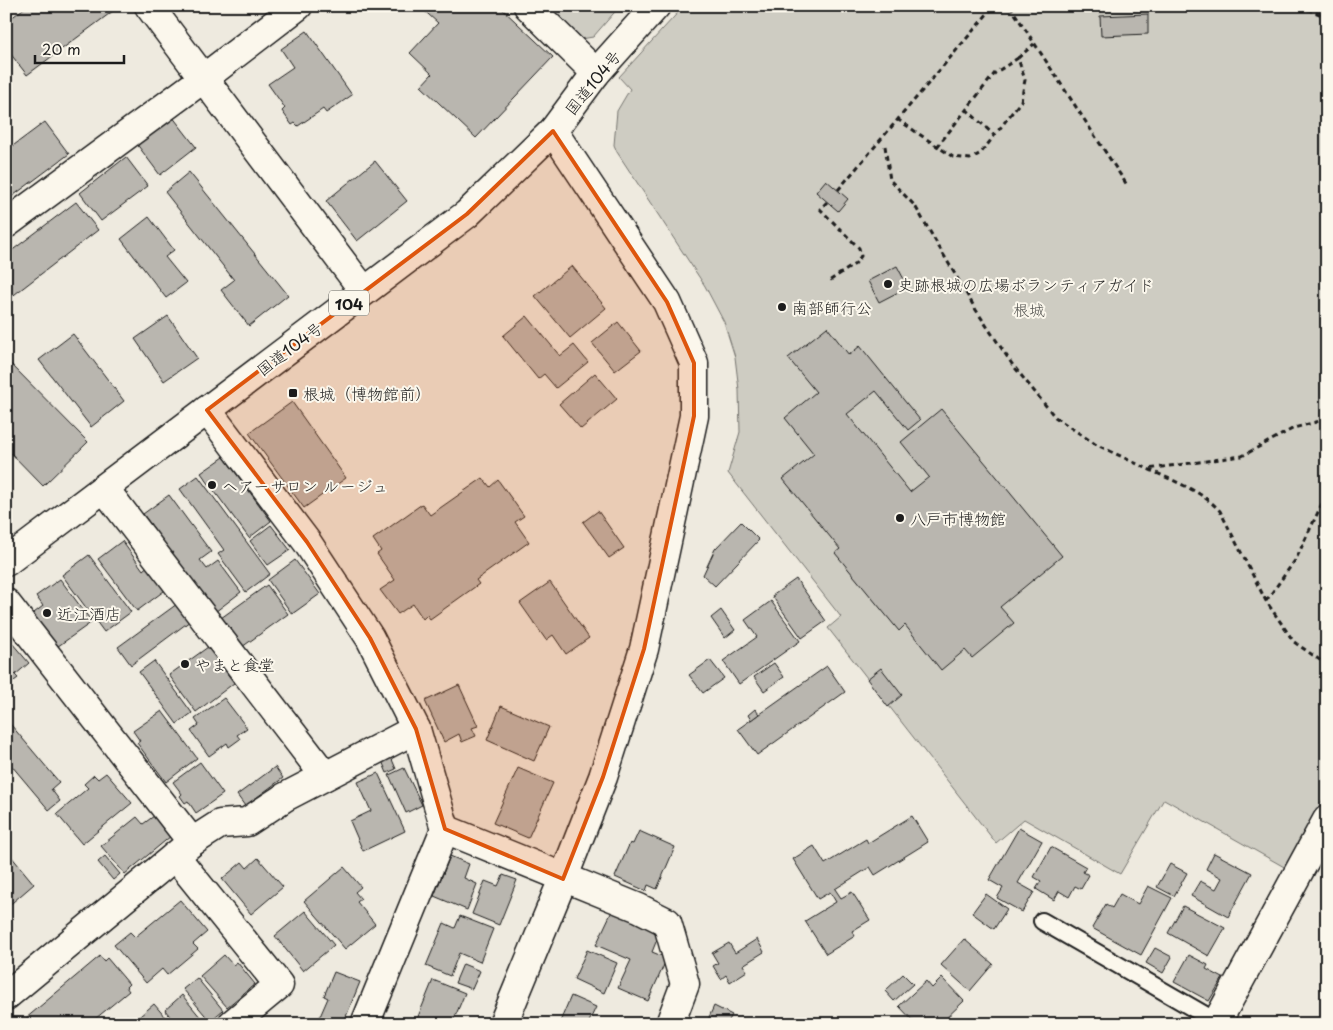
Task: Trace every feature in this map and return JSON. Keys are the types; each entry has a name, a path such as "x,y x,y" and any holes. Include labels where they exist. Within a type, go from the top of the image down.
{"main road":[{"path":"149,6 364,291"},
{"path":"6,224 298,6"},
{"path":"528,6 596,73"},
{"name":"国道104号","path":"6,562 466,214 553,131 596,73 656,6"},
{"path":"503,1024 603,777 644,649 694,416 694,363 667,302 553,131"},
{"path":"207,410 307,542 370,638 416,729 445,829 365,1024"},
{"path":"104,488 325,776"},
{"path":"6,603 279,985 232,1024"},
{"path":"6,996 183,849 220,824 248,822 285,797 416,729"},
{"path":"1216,1023 1327,820"},
{"path":"445,829 563,879 639,908 666,922 685,984 670,1024"}],"lane":[{"path":"1042,920 1216,1023"}],"path":[{"path":"838,190 994,6"},
{"path":"1010,6 1127,185"},
{"path":"1300,6 1327,17"},
{"path":"937,146 995,73 1018,58 1034,44"},
{"path":"897,119 953,157 970,159 981,153 1021,102 1025,80 1018,58"},
{"path":"966,109 995,136"},
{"path":"885,146 890,180 915,206 976,310 1012,364 1055,417 1095,444 1198,492 1210,500 1220,511 1266,600 1294,642 1327,665"},
{"path":"827,202 820,209 860,248 861,256 855,264 829,282"},
{"path":"1148,469 1242,456 1294,428 1327,419"},
{"path":"1266,600 1296,559 1327,493"}],"highlighted area":[{"path":"553,131 667,302 694,363 694,416 644,649 603,777 563,879 445,829 416,729 370,638 307,542 207,410 467,214"}],"green space":[{"path":"548,6 620,6 593,37 581,39"},
{"name":"根城","path":"684,6 1327,6 1327,792 1286,868 1164,799 1120,874 1024,819 996,843 828,628 841,617 728,473 740,432 739,390 735,357 724,322 705,286 614,145 617,111 630,89 619,77"}],"building":[{"path":"27,6 116,6 117,8 27,75 6,48 6,22"},
{"path":"419,6 499,6 553,57 476,138 421,86 432,74 410,53 438,23"},
{"path":"1148,14 1148,34 1101,36 1100,16"},
{"path":"307,31 352,95 326,113 323,109 298,126 295,123 292,125 282,111 285,108 268,84 293,67 281,49"},
{"path":"172,116 196,147 160,175 136,143"},
{"path":"45,122 69,154 6,201 6,151"},
{"path":"126,157 148,186 101,221 80,193"},
{"path":"375,161 407,201 357,241 326,201"},
{"path":"189,172 288,295 249,326 221,290 234,280 165,192"},
{"path":"826,180 848,199 838,211 816,192"},
{"path":"76,202 98,230 6,301 6,255"},
{"path":"149,217 174,250 165,257 186,283 166,298 121,239"},
{"path":"572,266 606,308 570,338 535,296"},
{"name":"史跡根城の広場ボランティアガイド","path":"897,266 908,287 879,302 868,281"},
{"path":"168,316 197,358 164,381 135,339"},
{"path":"527,316 560,356 574,345 588,362 556,388 544,374 538,379 503,336"},
{"path":"618,322 641,351 615,371 592,343"},
{"path":"827,327 849,355 860,346 920,420 908,430 876,391 847,414 910,492 929,477 901,442 941,409 1062,556 1000,607 1014,623 972,658 965,650 941,670 905,625 899,631 835,553 840,549 783,479 814,454 785,418 816,392 788,358"},
{"path":"73,334 124,401 91,427 39,360"},
{"path":"6,359 88,442 43,486 6,448"},
{"path":"595,373 617,399 581,429 559,404"},
{"path":"292,402 346,478 304,508 249,433"},
{"path":"224,457 271,521 249,538 201,473"},
{"path":"198,476 270,574 246,592 218,554 224,550 180,489"},
{"path":"483,478 490,487 498,480 524,516 515,522 529,542 476,580 479,584 430,619 427,615 423,619 413,604 398,614 380,590 395,580 377,554 381,551 373,539 422,504 430,515"},
{"path":"169,495 211,552 200,560 207,569 218,561 241,592 215,612 143,514"},
{"path":"598,511 624,548 609,558 583,522"},
{"path":"741,522 759,540 715,586 703,575 715,549"},
{"path":"271,525 290,550 268,565 250,541"},
{"path":"122,541 143,570 150,564 168,588 137,611 98,559"},
{"path":"89,555 131,612 104,632 62,575"},
{"path":"295,560 320,594 292,614 268,580"},
{"path":"60,579 92,622 54,649 30,616 43,606 36,596"},
{"path":"796,579 826,621 802,638 772,596"},
{"path":"550,582 589,638 566,654 553,635 546,640 520,603"},
{"path":"267,585 288,614 242,647 221,618"},
{"path":"771,601 800,641 739,684 723,661 757,637 745,620"},
{"path":"177,604 190,621 131,665 118,647"},
{"path":"721,610 735,630 725,638 711,618"},
{"path":"6,636 29,663 15,675 18,678 6,687"},
{"path":"208,647 234,683 196,712 169,675"},
{"path":"710,660 724,678 703,693 689,675"},
{"path":"154,661 192,713 177,724 139,672"},
{"path":"774,663 784,677 764,691 754,677"},
{"path":"827,666 845,692 757,755 738,729"},
{"path":"881,668 902,695 888,707 867,679"},
{"path":"459,685 478,726 472,728 476,736 462,742 459,734 444,742 425,701"},
{"path":"224,698 247,728 237,735 240,739 229,747 227,743 209,756 191,731 199,725 195,719"},
{"path":"501,706 549,727 534,761 487,740"},
{"path":"755,709 759,714 751,720 748,715"},
{"path":"162,711 197,758 166,782 137,743 140,741 133,731"},
{"path":"6,719 59,782 51,789 60,801 49,810 6,759"},
{"path":"391,757 396,769 387,773 382,761"},
{"path":"200,762 223,794 196,813 188,801 185,803 180,796 182,794 173,782"},
{"path":"275,767 283,778 245,806 237,795"},
{"path":"404,768 422,805 406,813 389,775"},
{"path":"518,768 553,783 528,838 493,823"},
{"path":"106,773 132,803 82,844 57,814 88,788 84,784 94,775 98,779"},
{"path":"378,773 405,831 363,851 350,821 371,811 358,782"},
{"path":"154,816 171,836 125,874 101,846 137,817 143,824"},
{"path":"912,816 928,842 875,875 870,867 835,889 841,898 852,892 870,920 852,931 855,936 826,954 805,921 836,902 830,892 818,899 793,859 814,846 825,864 866,839 868,843"},
{"path":"1019,828 1042,841 1018,883 1034,892 1022,912 997,898 1003,888 989,880"},
{"path":"639,831 675,847 657,889 648,885 646,891 615,877 630,843 633,844"},
{"path":"1051,847 1086,867 1083,872 1089,875 1081,889 1075,886 1069,897 1059,891 1054,900 1036,889 1041,881 1034,877"},
{"path":"6,850 34,884 6,908"},
{"path":"1214,853 1252,873 1228,917 1191,896 1200,881 1216,889 1222,878 1206,869"},
{"path":"105,856 120,874 113,880 98,862"},
{"path":"450,856 469,864 464,878 477,884 467,910 434,896"},
{"path":"258,858 283,887 251,914 222,879 242,862 247,868"},
{"path":"1170,864 1187,873 1174,896 1157,887"},
{"path":"344,867 361,887 355,892 361,899 357,902 375,924 345,949 304,901"},
{"path":"503,875 517,880 499,925 472,914 485,881 498,886"},
{"path":"1148,886 1172,898 1141,955 1092,928 1106,904 1112,908 1120,894 1138,904"},
{"path":"986,894 1007,909 994,929 972,913"},
{"path":"180,900 207,932 193,944 198,949 167,975 162,969 146,983 114,945 130,932 135,937"},
{"path":"1183,906 1225,928 1209,956 1168,933"},
{"path":"305,911 334,945 303,971 275,936"},
{"path":"612,911 660,932 652,952 667,958 648,1001 618,988 631,960 596,945"},
{"path":"460,916 493,929 480,962 459,953 450,976 426,966 444,923 455,928"},
{"path":"757,939 764,952 743,965 747,971 730,982 726,975 721,979 713,966 718,963 712,953 729,943 735,953"},
{"path":"964,939 993,964 970,991 941,965"},
{"path":"1155,948 1172,957 1163,973 1146,963"},
{"path":"587,950 617,963 604,993 574,979"},
{"path":"224,955 233,965 237,962 255,984 227,1007 200,976"},
{"path":"1189,955 1208,965 1206,969 1223,978 1209,1001 1174,982"},
{"path":"100,956 104,961 107,958 129,984 126,987 129,991 89,1024 29,1024 25,1019"},
{"path":"463,964 480,971 472,989 455,983"},
{"path":"334,972 360,982 343,1024 325,1024 318,1021 328,998 324,996"},
{"path":"903,974 913,984 894,1001 885,991"},
{"path":"197,978 223,1010 210,1021 183,989"},
{"path":"942,978 964,1001 940,1024 916,1024 899,1006 926,981 932,988"},
{"path":"433,980 465,993 452,1024 415,1024"},
{"path":"182,995 206,1024 176,1024 165,1010"},
{"path":"571,996 596,1007 588,1024 559,1024"},
{"path":"154,1004 171,1024 131,1024 133,1022"},
{"path":"714,1006 732,1015 727,1024 706,1024"},
{"path":"691,1017 705,1024 688,1024"}],"place":[{"name":"史跡根城の広場ボランティアガイド","path":"888,284"},
{"name":"南部師行公","path":"782,307"},
{"name":"根城（博物館前）","path":"293,393"},
{"name":"ヘアーサロン ルージュ","path":"212,485"},
{"name":"八戸市博物館","path":"900,518"},
{"name":"近江酒店","path":"47,613"},
{"name":"やまと食堂","path":"185,664"}]}
